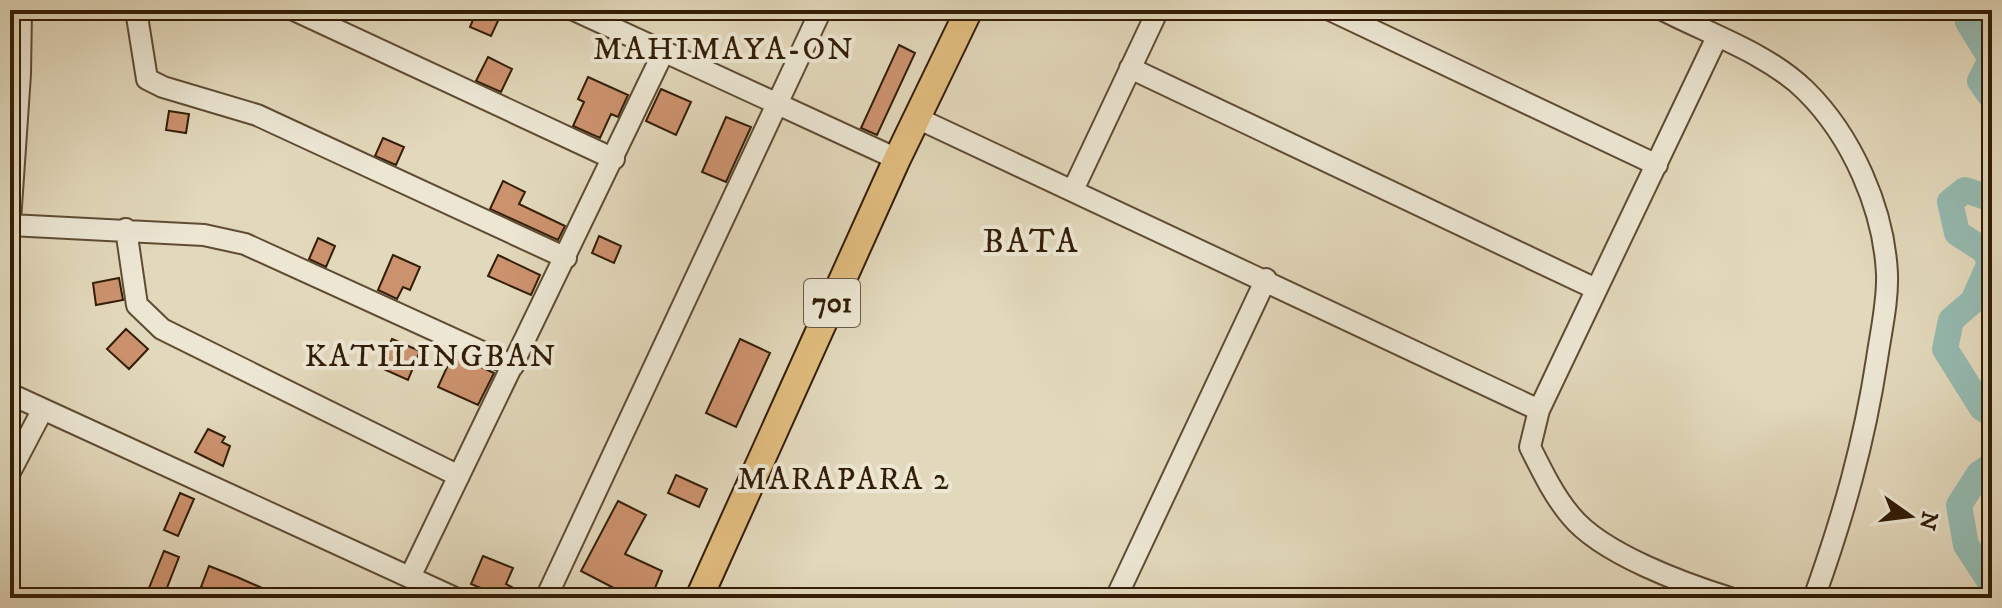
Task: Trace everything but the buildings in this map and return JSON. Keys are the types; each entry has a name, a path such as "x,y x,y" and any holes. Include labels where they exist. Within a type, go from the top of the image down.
{"main road":[{"name":"701","path":"699,598 897,159 969,10"}],"street":[{"path":"21,10 10,223 204,235 245,244 513,366"},
{"path":"136,10 147,79 163,87 257,115 566,258"},
{"path":"294,10 614,159"},
{"path":"574,10 897,159"},
{"path":"546,598 821,10"},
{"path":"1073,190 1158,10"},
{"path":"1330,10 1657,165"},
{"path":"1663,10 1769,62 1805,90 1837,130 1868,186 1882,237 1887,275 1871,398 1847,506 1814,598"},
{"path":"1717,37 1539,410 1530,447 1573,519 1662,576 1730,598"},
{"path":"410,577 664,51"},
{"path":"1130,68 1596,289"},
{"path":"917,118 1266,279 1539,410"},
{"path":"126,229 137,305 162,329 459,476"},
{"path":"1116,598 1266,279"},
{"path":"10,394 455,598"},
{"path":"10,472 42,411"}],"waterway":[{"path":"1974,10 1968,22 1991,59 1980,81 1992,98"},
{"path":"1992,199 1965,190 1950,202 1957,233 1985,251 1990,263 1973,301 1951,320 1945,349 1982,408 1992,414"},
{"path":"1992,465 1979,474 1959,505 1966,545 1992,585"}],"district":[{"name":"MAHIMAYA-ON","path":"724,50"},
{"name":"BATA","path":"1031,242"},
{"name":"KATILINGBAN","path":"431,357"},
{"name":"MARAPARA 2","path":"844,480"}]}
